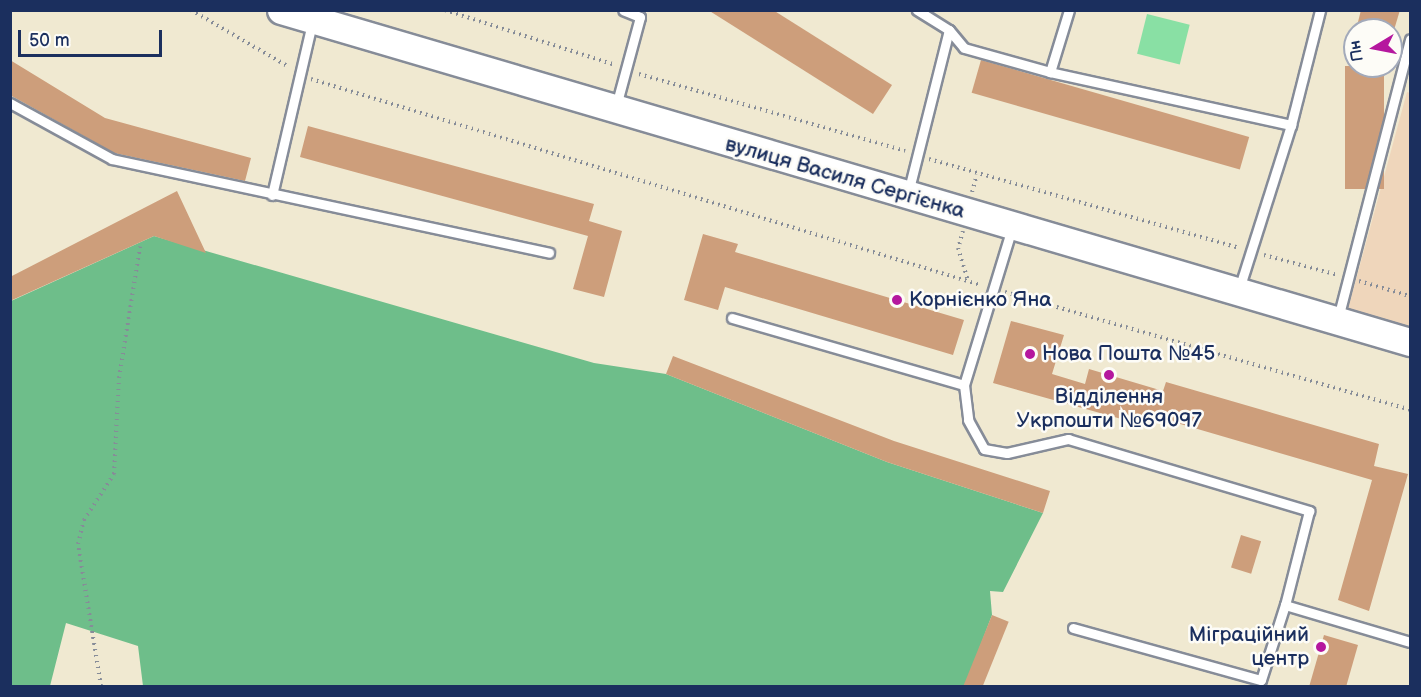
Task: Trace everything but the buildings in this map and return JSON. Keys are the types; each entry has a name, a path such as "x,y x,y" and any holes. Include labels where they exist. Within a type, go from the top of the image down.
{"main road":[{"name":"вулиця Василя Сергієнка","path":"281,10 312,23 1410,342"}],"lane":[{"path":"614,111 627,71 640,17 623,10"},
{"path":"917,10 948,30 964,48 1050,72 1291,125"},
{"path":"1050,72 1069,10"},
{"path":"1238,291 1291,125 1320,10"},
{"path":"272,195 312,23"},
{"path":"908,196 948,30"},
{"path":"1337,321 1410,39"},
{"path":"10,103 112,159 549,253"},
{"path":"1013,226 964,386 968,420 984,449 1007,453 1068,440 1309,511 1285,605 1261,680 1073,628"},
{"path":"732,318 964,386"},
{"path":"1285,605 1410,642"}],"path":[{"path":"191,10 320,84 994,289 1410,410"},
{"path":"445,10 627,71 1410,296"},
{"path":"101,687 78,544 84,520 114,474 119,378 140,247"}],"shaded area":[{"path":"1407,92 1410,93 1410,327 1348,309"}],"green space":[{"path":"1147,14 1190,25 1180,64 1137,54"},
{"path":"154,236 594,363 666,374 887,462 1043,513 1003,592 990,591 992,615 965,686 143,686 138,646 66,623 50,686 11,686 11,301"}],"place":[{"name":"Корнієнко Яна","path":"897,300"},
{"name":"Нова Пошта №45","path":"1030,354"},
{"name":"Відділення Укрпошти №69097","path":"1109,375"},
{"name":"Міграційний центр","path":"1321,647"}]}
